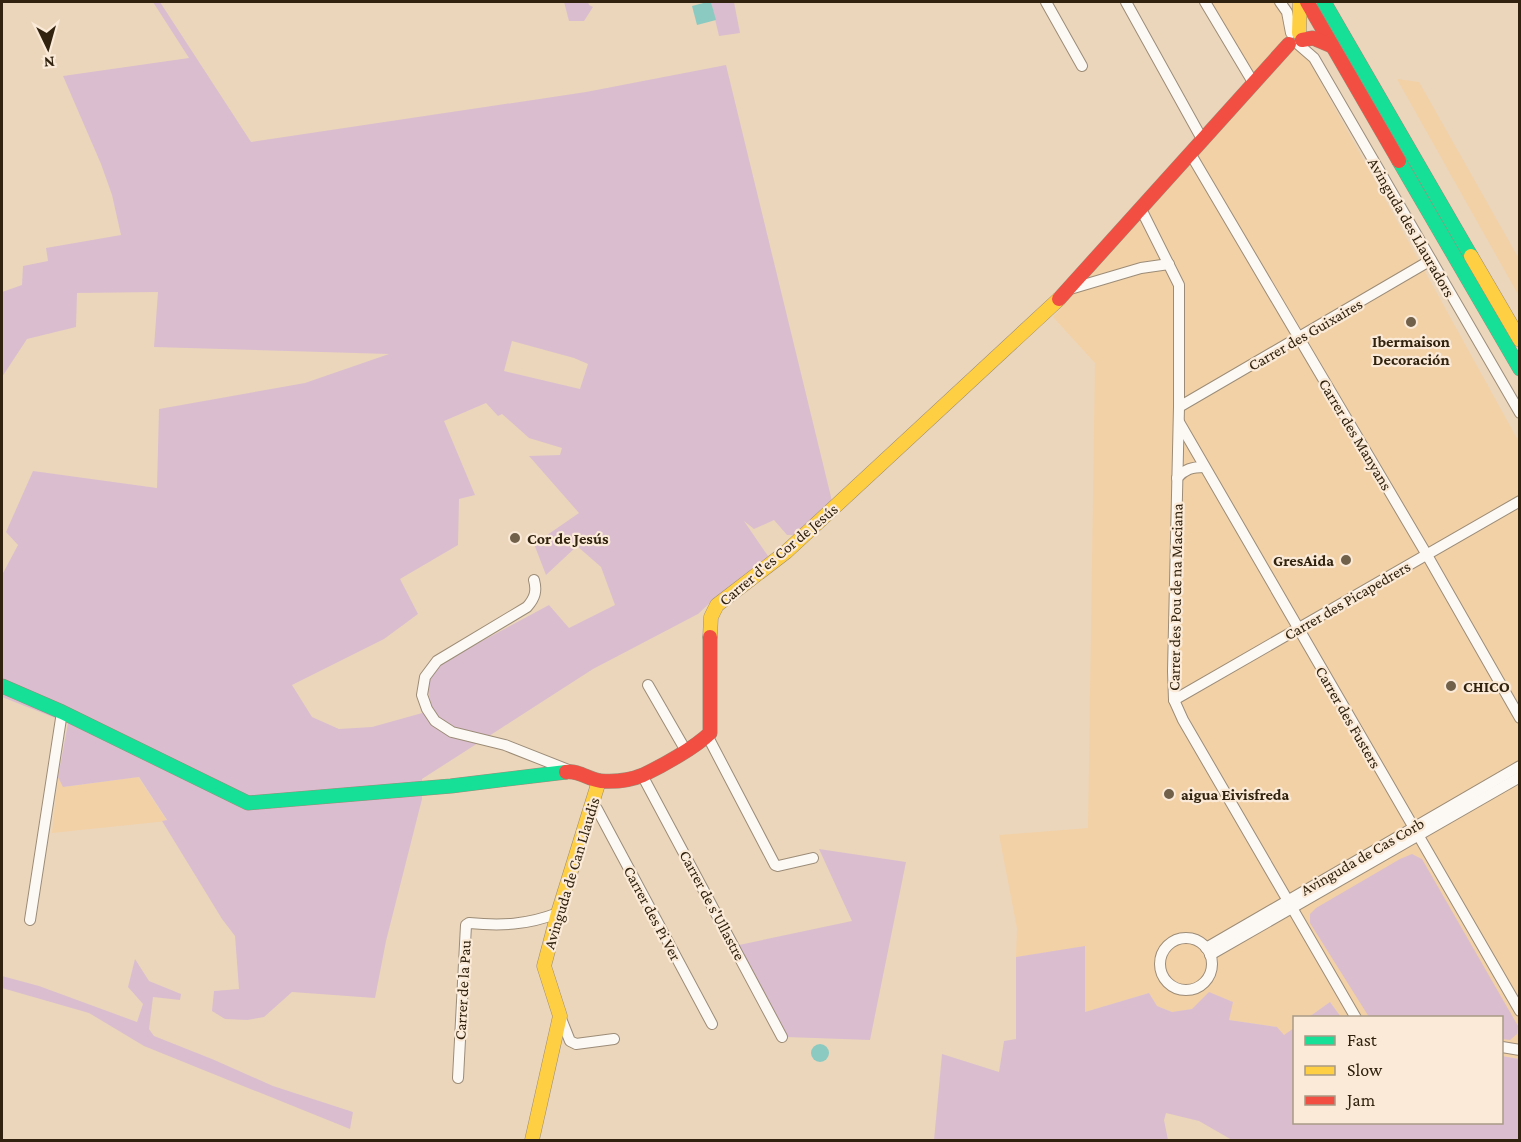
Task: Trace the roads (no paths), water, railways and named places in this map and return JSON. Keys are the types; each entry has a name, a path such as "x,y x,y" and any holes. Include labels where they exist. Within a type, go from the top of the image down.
{"street":[{"path":"1046,2 1082,66"},
{"path":"1125,2 1202,139"},
{"path":"1205,2 1254,84 1296,39 1300,2"},
{"path":"1280,2 1287,12 1296,39"},
{"path":"1307,2 1520,369"},
{"path":"1324,2 1520,340"},
{"path":"1296,39 1313,38 1333,46"},
{"name":"Avinguda des Llauradors","path":"1296,39 1314,58 1520,413"},
{"name":"Carrer d'es Cor de Jesús","path":"708,737 711,727 710,628 711,617 717,605 786,552 1070,289 1202,139 1254,84"},
{"name":"Carrer des Manyans","path":"1190,153 1427,555 1520,718"},
{"name":"Carrer des Pou de na Maciana","path":"1141,209 1179,285 1174,700 1183,720 1355,1016"},
{"name":"Carrer des Guixaires","path":"1179,407 1431,260"},
{"path":"1070,289 1141,268 1169,264"},
{"name":"Carrer des Fusters","path":"1178,422 1520,1011"},
{"path":"1177,478 1183,471 1190,468 1204,467"},
{"name":"Carrer des Picapedrers","path":"1174,700 1520,501"},
{"path":"534,580 537,589 533,600 527,607 437,661 425,677 422,695 435,721 452,732 505,744 599,781 621,780 642,775 708,737 775,865 813,858"},
{"path":"648,685 686,751"},
{"path":"2,686 62,712 249,803 411,789 572,771"},
{"path":"30,920 62,712"},
{"name":"Avinguda de Cas Corb","path":"1415,832 1520,766"},
{"name":"Carrer de s'Ullastre","path":"642,775 710,898 782,1037"},
{"name":"Avinguda de Cas Corb","path":"1208,952 1415,832 1520,777"},
{"name":"Avinguda de Can Llaudis","path":"560,1016 544,966 599,781"},
{"name":"Carrer des Pi Ver","path":"591,805 597,809 712,1024"},
{"name":"Carrer de la Pau","path":"458,1078 466,925 469,923 516,925 542,920 558,913"},
{"path":"1192,939 1208,952 1212,964 1210,973 1199,987 1181,990 1173,987 1161,974 1160,966 1164,951 1176,940 1192,939"},
{"path":"560,1016 570,1041 576,1044 615,1039"},
{"path":"532,1140 560,1016"},
{"path":"1503,1047 1520,1050"}],"water":[{"path":"711,2 716,20 697,25 692,6"},
{"path":"820,1044 826,1047 829,1053 826,1059 820,1062 814,1059 811,1053 814,1047"}],"place":[{"name":"Ibermaison Decoración","path":"1411,322"},
{"name":"Cor de Jesús","path":"515,538"},
{"name":"GresAida","path":"1346,560"},
{"name":"CHICO","path":"1451,686"},
{"name":"aigua Eivisfreda","path":"1169,794"}]}
